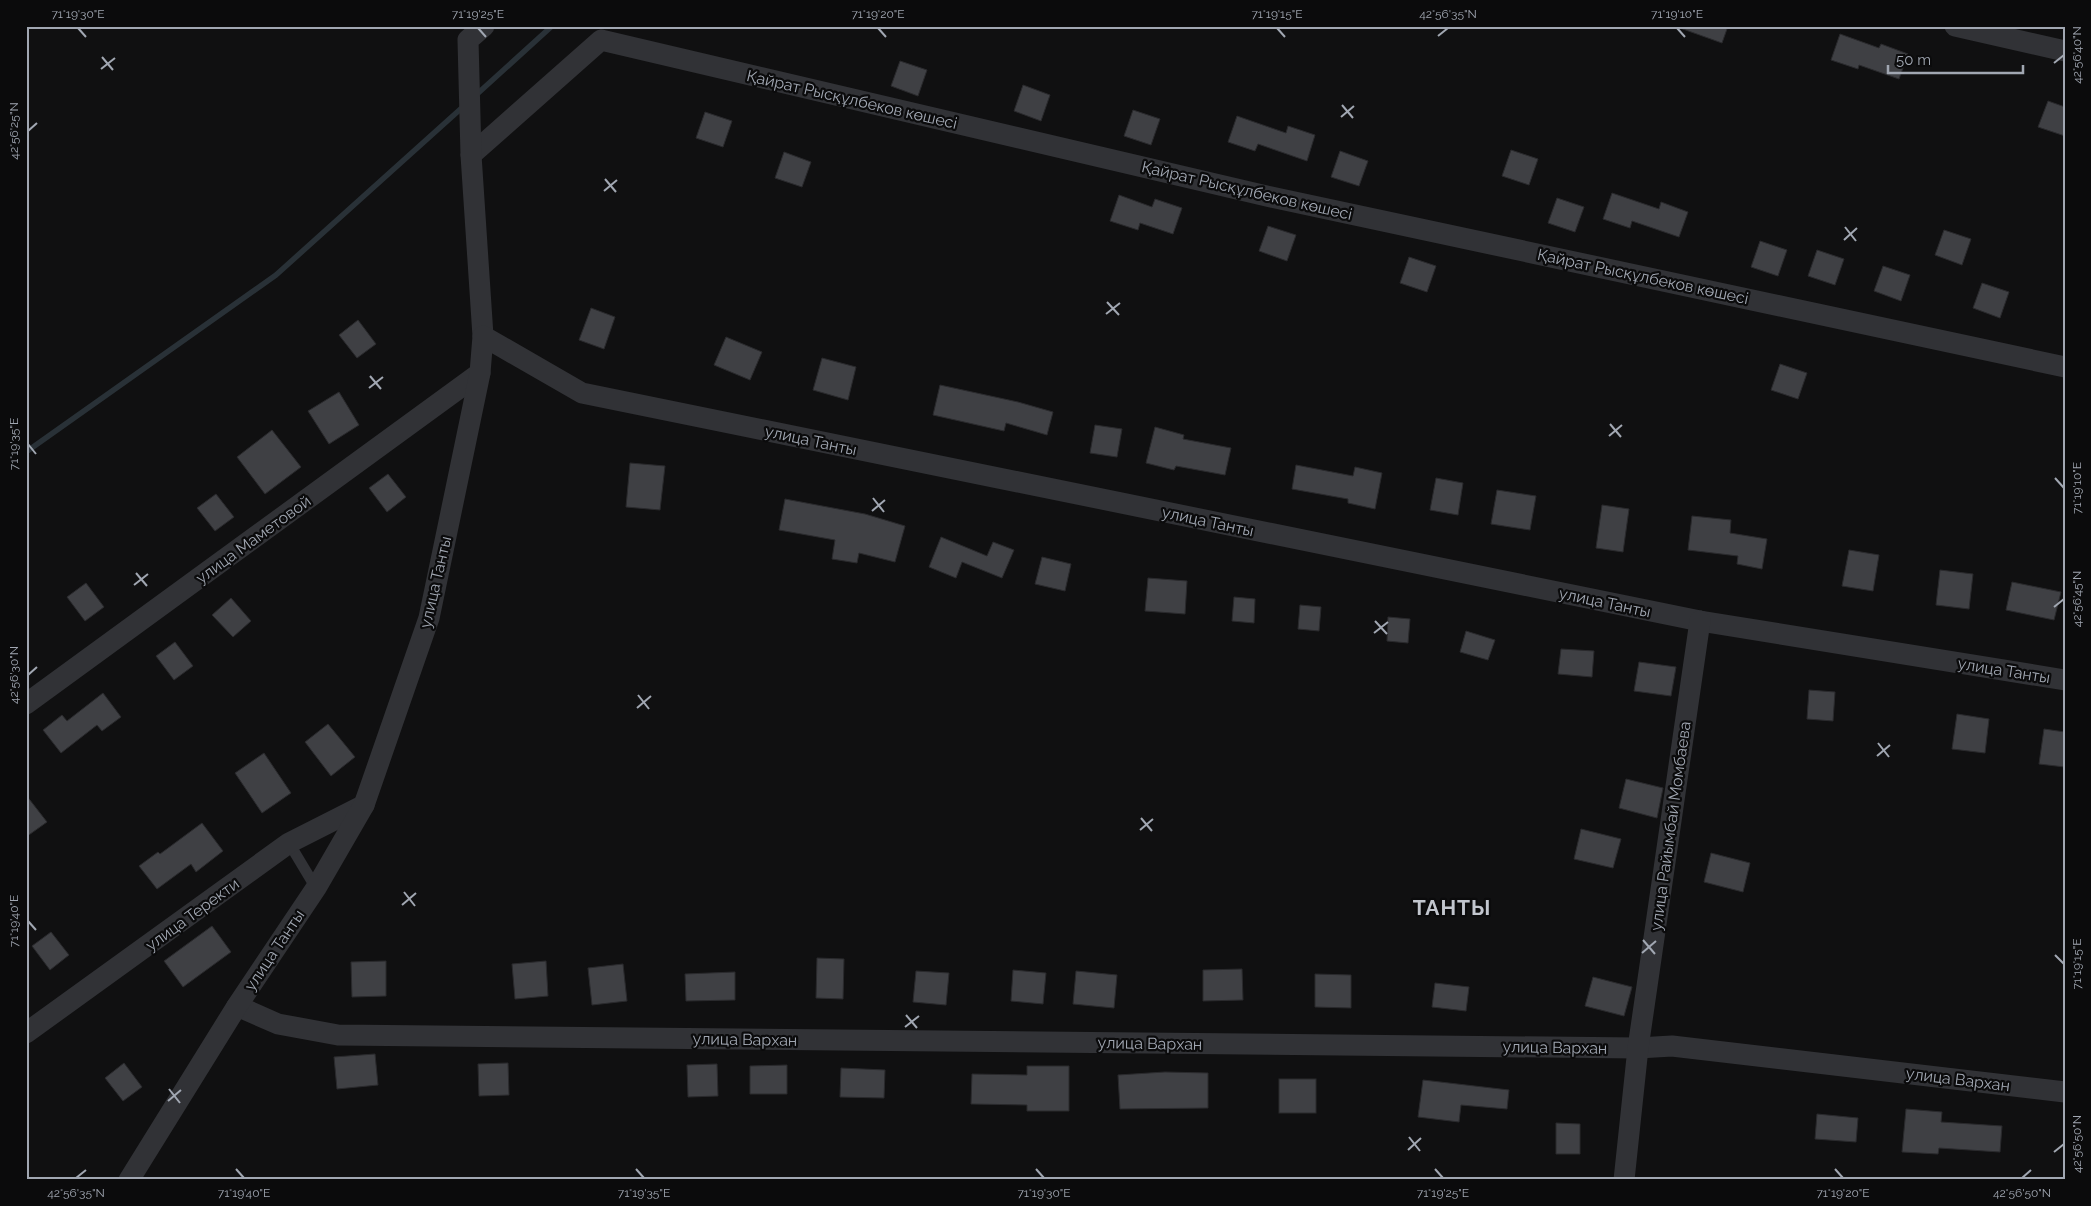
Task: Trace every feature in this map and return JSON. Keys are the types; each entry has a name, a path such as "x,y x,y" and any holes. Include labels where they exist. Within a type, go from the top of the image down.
{"street":[{"path":"483,336 471,155 468,40 484,26"},
{"path":"471,155 617,26"},
{"path":"1956,26 2065,51"},
{"name":"Қайрат Рысқұлбеков көшесі","path":"601,40 1271,197 2065,366"},
{"name":"улица Танты","path":"129,1180 237,1006 316,888 364,805 429,618 480,373 483,336 582,393 1700,621 2065,680"},
{"name":"улица Маметовой","path":"26,704 480,373"},
{"name":"улица Райымбай Момбаева","path":"1624,1180 1638,1048 1700,621"},
{"name":"улица Теректи","path":"26,1034 289,843 364,805"},
{"name":"улица Вархан","path":"237,1006 278,1024 338,1035 1638,1048 1672,1046 2065,1092"}],"lane":[{"path":"289,843 316,888"}],"building":[{"path":"1680,26 1728,26 1722,43 1680,28"},
{"path":"1840,34 1879,48 1881,44 1908,54 1899,79 1859,65 1858,69 1831,60"},
{"path":"900,61 927,70 918,96 891,86"},
{"path":"1023,85 1050,95 1041,121 1014,111"},
{"path":"2048,101 2065,107 2065,136 2038,127"},
{"path":"1133,110 1160,119 1151,145 1124,136"},
{"path":"705,112 732,121 723,147 696,138"},
{"path":"1237,116 1286,133 1288,126 1315,135 1307,161 1258,144 1255,151 1228,142"},
{"path":"1511,150 1538,159 1529,185 1502,176"},
{"path":"1340,151 1368,161 1359,186 1331,177"},
{"path":"784,152 811,162 802,187 775,178"},
{"path":"1612,193 1659,209 1661,202 1688,212 1679,237 1632,221 1630,228 1603,219"},
{"path":"1119,195 1152,207 1155,199 1182,208 1173,234 1140,223 1138,230 1110,221"},
{"path":"1557,198 1584,207 1575,232 1548,223"},
{"path":"1268,226 1296,235 1287,261 1259,251"},
{"path":"1944,230 1971,239 1962,265 1935,255"},
{"path":"1760,241 1787,250 1778,276 1751,267"},
{"path":"1817,250 1844,259 1835,285 1808,276"},
{"path":"1409,257 1436,266 1427,292 1400,283"},
{"path":"1883,266 1910,275 1901,301 1874,291"},
{"path":"1982,283 2009,292 2000,318 1973,308"},
{"path":"591,308 615,317 604,349 579,340"},
{"path":"358,320 376,344 357,358 339,335"},
{"path":"726,337 762,352 750,380 714,365"},
{"path":"822,358 856,367 848,400 813,390"},
{"path":"1780,364 1807,373 1798,399 1771,390"},
{"path":"940,385 1018,402 1053,412 1047,435 1006,423 1004,431 933,415"},
{"path":"339,392 359,425 329,444 308,411"},
{"path":"1095,425 1122,429 1117,457 1090,453"},
{"path":"1155,427 1184,435 1183,439 1231,448 1225,475 1176,466 1174,470 1146,463"},
{"path":"272,430 301,467 265,494 237,457"},
{"path":"630,463 665,466 660,510 626,507"},
{"path":"1296,465 1353,476 1355,467 1382,473 1375,509 1348,503 1348,499 1292,489"},
{"path":"388,474 406,497 387,512 369,488"},
{"path":"1436,478 1463,483 1458,515 1430,510"},
{"path":"1497,490 1536,496 1530,530 1491,524"},
{"path":"216,494 234,517 215,531 197,508"},
{"path":"785,499 865,514 905,526 895,562 859,553 857,563 832,559 835,540 779,530"},
{"path":"1602,505 1629,509 1623,552 1596,548"},
{"path":"1692,516 1731,520 1730,533 1767,539 1762,569 1737,564 1738,556 1688,550"},
{"path":"941,537 987,556 993,542 1014,550 1002,578 962,562 956,578 929,567"},
{"path":"1849,550 1879,555 1873,591 1842,586"},
{"path":"1042,557 1071,564 1065,591 1035,584"},
{"path":"1940,570 1973,574 1969,609 1936,605"},
{"path":"1148,578 1187,581 1185,614 1145,611"},
{"path":"2012,582 2061,592 2054,620 2006,610"},
{"path":"86,583 104,607 85,621 67,597"},
{"path":"1234,597 1255,599 1254,623 1232,621"},
{"path":"231,598 251,621 233,637 212,615"},
{"path":"1300,605 1321,607 1319,631 1298,629"},
{"path":"1388,617 1410,619 1408,643 1387,641"},
{"path":"1466,631 1495,640 1488,660 1460,652"},
{"path":"175,642 193,666 174,680 156,656"},
{"path":"1561,649 1594,651 1592,677 1558,674"},
{"path":"1639,662 1676,667 1671,696 1634,691"},
{"path":"1809,690 1835,692 1833,721 1807,719"},
{"path":"103,693 121,717 102,731 97,725 61,753 43,730 62,715 67,721"},
{"path":"1957,714 1989,719 1985,753 1952,749"},
{"path":"328,724 355,757 331,776 305,742"},
{"path":"2044,729 2065,732 2065,767 2039,764"},
{"path":"264,753 291,793 262,813 235,773"},
{"path":"1626,779 1663,788 1657,818 1619,808"},
{"path":"26,795 47,822 26,837"},
{"path":"202,823 223,851 196,872 191,864 157,889 139,866 158,852 160,854"},
{"path":"1581,829 1621,839 1613,868 1574,859"},
{"path":"1711,853 1750,863 1743,892 1704,882"},
{"path":"212,926 231,952 183,987 164,961"},
{"path":"51,932 69,955 50,970 32,946"},
{"path":"817,958 844,959 843,999 816,998"},
{"path":"386,961 386,996 352,997 351,962"},
{"path":"546,961 548,996 515,999 512,964"},
{"path":"623,964 627,1001 592,1005 588,968"},
{"path":"1242,969 1243,1000 1203,1001 1203,970"},
{"path":"1013,970 1046,973 1043,1004 1011,1001"},
{"path":"916,971 949,973 946,1005 913,1002"},
{"path":"1076,971 1117,975 1114,1008 1073,1004"},
{"path":"735,972 735,1000 686,1001 685,974"},
{"path":"1315,974 1351,975 1351,1008 1315,1007"},
{"path":"1593,977 1632,987 1624,1016 1585,1006"},
{"path":"1435,983 1469,987 1466,1011 1432,1007"},
{"path":"375,1054 378,1085 337,1089 334,1057"},
{"path":"124,1063 142,1087 123,1101 105,1078"},
{"path":"508,1063 509,1095 479,1096 478,1064"},
{"path":"717,1064 718,1096 688,1097 687,1065"},
{"path":"787,1065 787,1094 750,1094 750,1066"},
{"path":"1027,1066 1069,1066 1069,1111 1027,1111 1027,1105 971,1104 972,1074 1027,1075"},
{"path":"841,1068 885,1070 884,1098 840,1097"},
{"path":"1165,1072 1208,1073 1208,1108 1120,1109 1118,1075"},
{"path":"1279,1079 1316,1079 1316,1113 1279,1113"},
{"path":"1423,1080 1509,1090 1507,1109 1461,1105 1459,1122 1418,1117"},
{"path":"1906,1109 1942,1112 1941,1122 2002,1126 2000,1152 1939,1148 1938,1154 1902,1152"},
{"path":"1817,1114 1858,1118 1856,1142 1815,1139"},
{"path":"1556,1123 1580,1124 1580,1154 1556,1154"}],"waterway":[{"path":"476,95 552,26"},
{"path":"26,452 276,275 465,105"}],"district":[{"name":"ТАНТЫ","path":"1452,908"}]}
